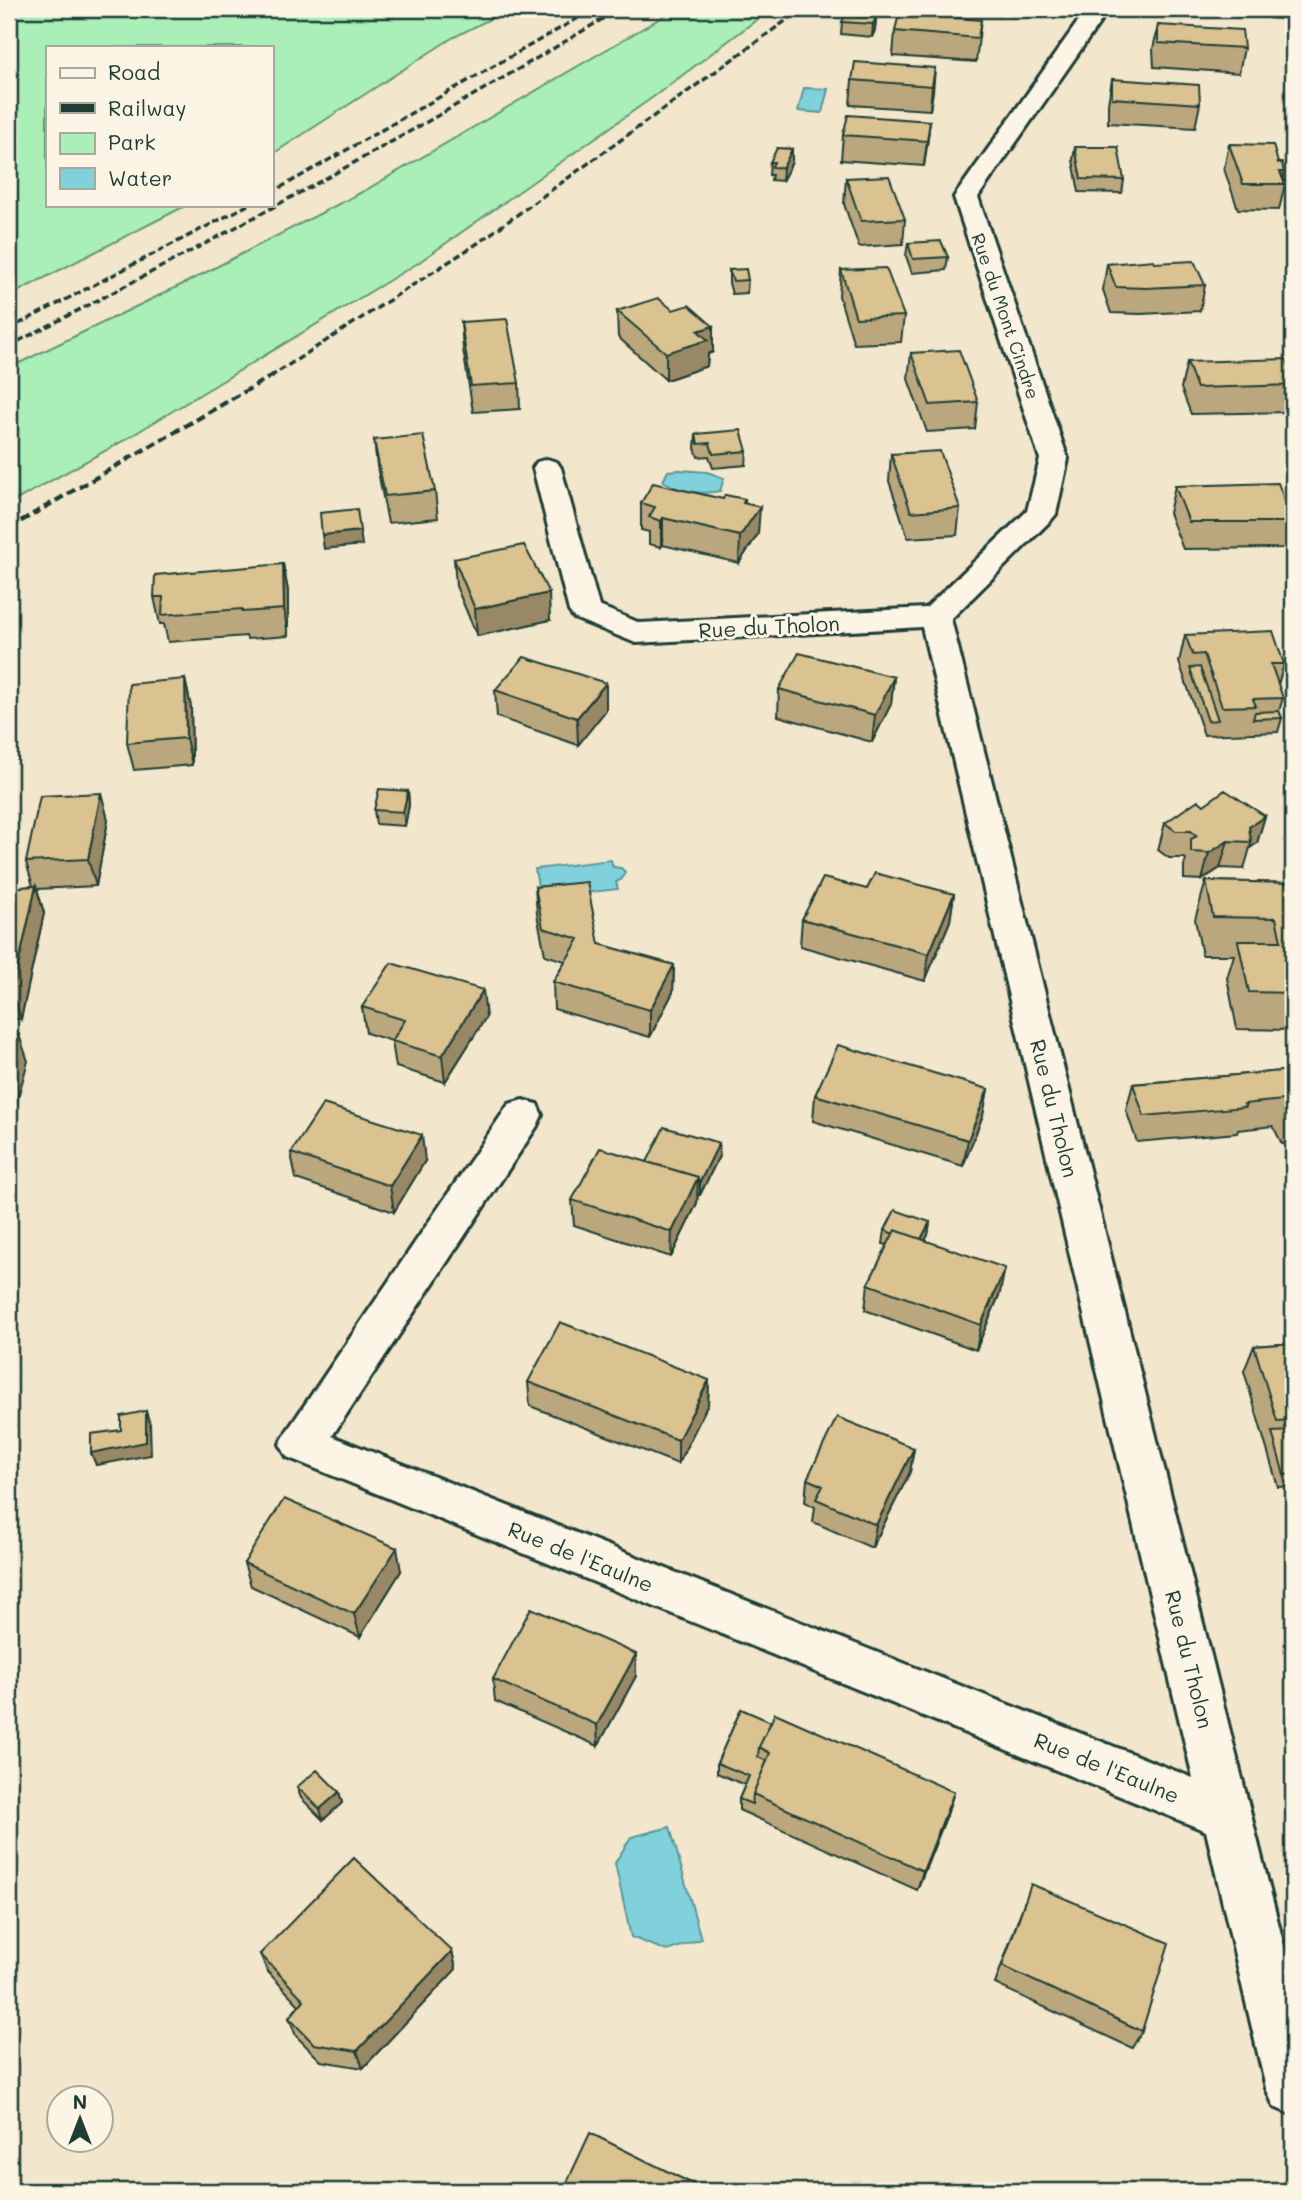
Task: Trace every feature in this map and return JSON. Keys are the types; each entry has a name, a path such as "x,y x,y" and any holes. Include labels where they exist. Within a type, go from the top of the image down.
{"street":[{"name":"Rue du Mont Cindre","path":"935,617 1041,514 1054,459 967,197 1098,9"},
{"name":"Rue du Tholon","path":"547,468 585,611 636,633 935,617 1293,2088"},
{"name":"Rue de l'Eaulne","path":"523,1115 302,1444 1228,1816"}],"green space":[{"path":"9,9 510,9 452,38 273,154 273,46 46,46 46,206 185,206 9,296"},
{"path":"676,9 771,9 656,95 418,263 123,441 9,504 9,368 187,282 364,191"}],"water":[{"path":"804,88 828,89 822,113 798,111"},
{"path":"668,471 707,472 724,478 720,491 690,492 663,481"},
{"path":"611,860 613,867 621,868 625,872 622,879 616,882 618,889 540,898 535,869"},
{"path":"670,1827 701,1939 667,1951 631,1937 615,1863 631,1837"}],"building":[{"path":"899,13 981,20 978,38 895,31"},
{"path":"845,15 876,18 873,24 842,22"},
{"path":"1158,25 1242,30 1244,48 1158,43"},
{"path":"855,62 935,68 932,86 852,80"},
{"path":"1112,79 1199,85 1200,104 1112,98"},
{"path":"848,115 930,121 927,141 843,135"},
{"path":"1229,144 1273,145 1278,163 1282,163 1284,172 1280,172 1285,184 1243,184"},
{"path":"1075,147 1118,147 1124,180 1081,179"},
{"path":"777,148 792,149 783,168 772,167 774,162 770,162"},
{"path":"889,176 905,219 861,221 846,178"},
{"path":"941,241 948,257 913,259 908,243"},
{"path":"1154,260 1154,263 1194,261 1205,285 1116,287 1107,264"},
{"path":"886,268 904,316 856,318 841,270"},
{"path":"746,269 748,280 733,281 729,270"},
{"path":"658,298 673,310 689,305 713,326 698,331 708,340 666,353 617,311"},
{"path":"507,319 519,383 471,386 461,322"},
{"path":"959,350 978,402 930,405 911,353"},
{"path":"1286,359 1293,385 1197,388 1187,362"},
{"path":"741,430 747,451 713,454 710,443 698,444 696,434"},
{"path":"423,435 435,491 385,496 374,440"},
{"path":"940,451 960,508 911,512 891,454"},
{"path":"653,483 723,499 725,495 745,499 743,503 760,507 740,536 663,518 661,521 649,517 655,507 641,503"},
{"path":"1278,483 1293,522 1189,522 1175,486"},
{"path":"357,509 360,531 322,535 320,513"},
{"path":"524,545 549,593 475,609 454,559"},
{"path":"283,564 284,609 162,615 163,597 154,597 155,575"},
{"path":"1273,631 1284,664 1271,664 1283,698 1253,699 1256,706 1222,707 1204,654 1193,655 1185,635"},
{"path":"799,653 894,677 875,715 779,689"},
{"path":"524,657 606,683 577,718 495,690"},
{"path":"1200,667 1218,720 1208,721 1190,668"},
{"path":"185,679 186,738 127,743 129,684"},
{"path":"1279,711 1282,718 1253,719 1255,712"},
{"path":"379,789 408,791 403,812 374,810"},
{"path":"1225,790 1265,816 1249,827 1251,842 1228,841 1209,853 1191,852 1191,839 1197,836 1191,831 1176,831 1165,823 1198,800 1204,805"},
{"path":"101,793 88,859 26,862 40,796"},
{"path":"875,873 954,894 929,954 802,919 823,878 867,889"},
{"path":"1206,881 1293,883 1293,993 1249,992 1238,941 1281,941 1276,918 1213,917"},
{"path":"587,882 599,944 674,965 650,1010 553,982 579,939 543,928 535,887"},
{"path":"36,886 12,993 9,993 9,888"},
{"path":"391,963 483,990 442,1056 392,1041 405,1020 362,1007"},
{"path":"9,1035 19,1035 9,1071"},
{"path":"838,1045 988,1089 968,1140 815,1095"},
{"path":"1293,1070 1291,1118 1283,1100 1244,1104 1246,1107 1144,1116 1133,1084"},
{"path":"323,1104 422,1135 390,1186 291,1153"},
{"path":"664,1127 719,1143 700,1182 698,1177 647,1162"},
{"path":"600,1148 698,1177 672,1232 572,1200"},
{"path":"895,1210 930,1222 921,1239 895,1230 893,1234 885,1230"},
{"path":"895,1230 1005,1268 981,1325 868,1284"},
{"path":"560,1322 709,1380 678,1440 528,1382"},
{"path":"1293,1343 1293,1420 1277,1421 1254,1346"},
{"path":"146,1411 146,1442 91,1453 91,1434 121,1430 121,1416"},
{"path":"837,1417 914,1448 876,1525 816,1499 823,1486 807,1479"},
{"path":"1293,1431 1293,1474 1284,1475 1272,1432"},
{"path":"284,1499 397,1548 354,1614 244,1563"},
{"path":"531,1608 636,1654 597,1725 493,1679"},
{"path":"741,1709 771,1722 759,1747 758,1757 767,1761 753,1794 752,1804 739,1799 749,1776 717,1763"},
{"path":"775,1713 954,1792 923,1871 753,1794 770,1753 759,1747"},
{"path":"317,1770 339,1792 320,1809 297,1787"},
{"path":"354,1858 452,1951 357,2051 314,2044 289,2018 304,2000 260,1954"},
{"path":"1031,1884 1169,1943 1142,2031 1002,1966"},
{"path":"590,2133 707,2191 563,2191"}],"railway":[{"path":"273,192 594,9"},
{"path":"9,346 317,183 469,98 619,9"},
{"path":"270,377 478,243 802,9"},
{"path":"9,329 246,206"},
{"path":"9,528 273,375"}]}
